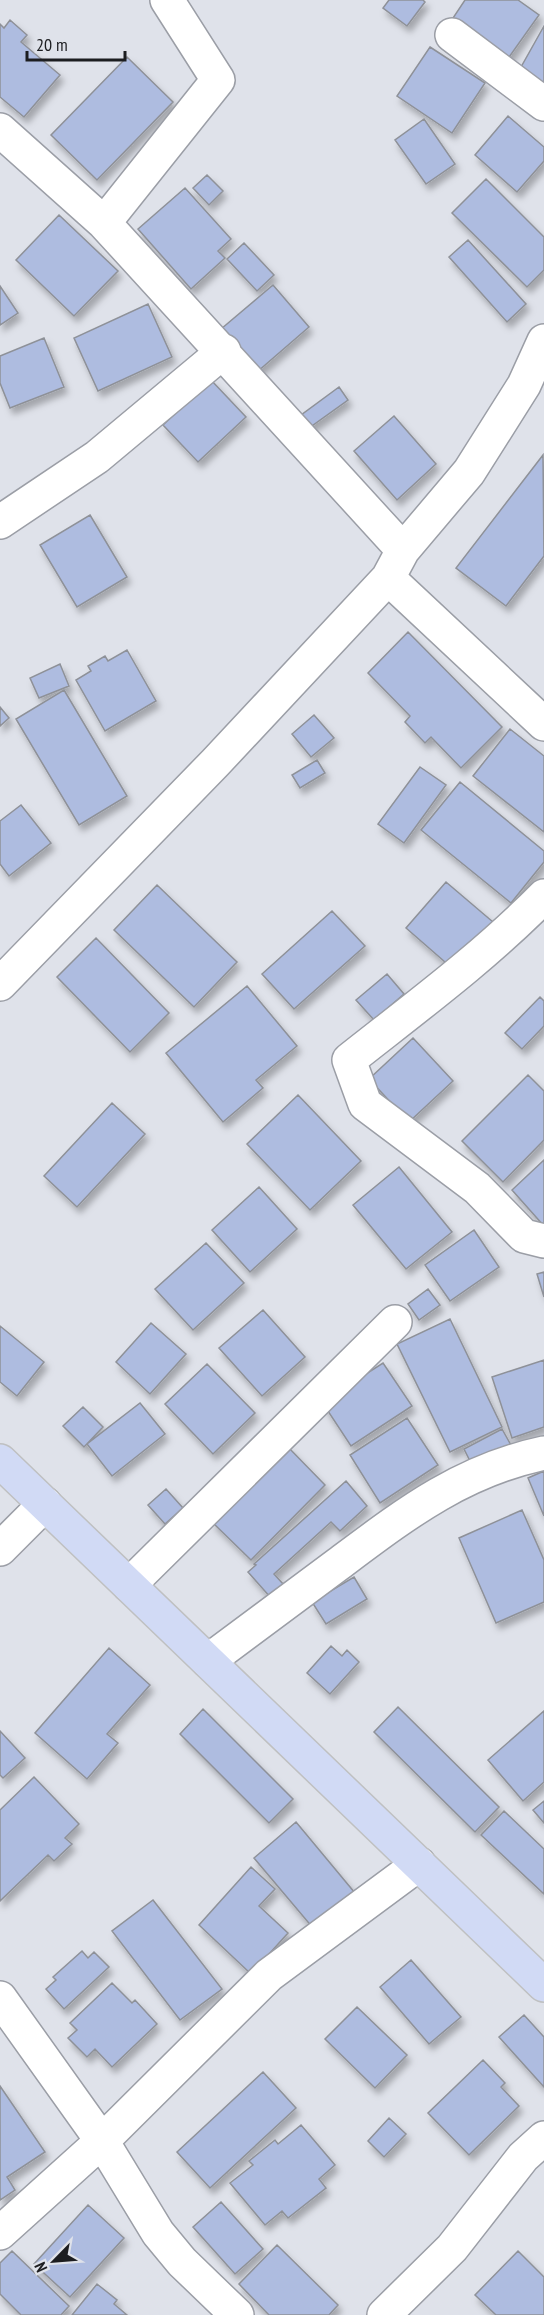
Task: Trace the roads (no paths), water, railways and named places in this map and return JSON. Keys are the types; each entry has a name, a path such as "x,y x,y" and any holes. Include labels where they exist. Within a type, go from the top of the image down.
{"main road":[{"path":"0,1461 544,1985"}],"street":[{"path":"104,223 218,80 167,0"},
{"path":"452,35 544,104"},
{"path":"0,129 104,223 224,351 403,550"},
{"path":"0,984 223,755 388,579 403,550 469,472 524,385 544,341"},
{"path":"0,522 97,457 224,351"},
{"path":"388,579 544,724"},
{"path":"544,896 482,956 349,1060 365,1104 477,1188 524,1236 544,1241"},
{"path":"129,1585 394,1322"},
{"path":"208,1661 412,1509 464,1479 511,1460 544,1453"},
{"path":"0,1549 45,1504"},
{"path":"0,2233 102,2141 269,1975 419,1864"},
{"path":"0,1998 102,2141 158,2233 182,2262 237,2315"},
{"path":"384,2315 452,2248 523,2157 544,2138"}]}
